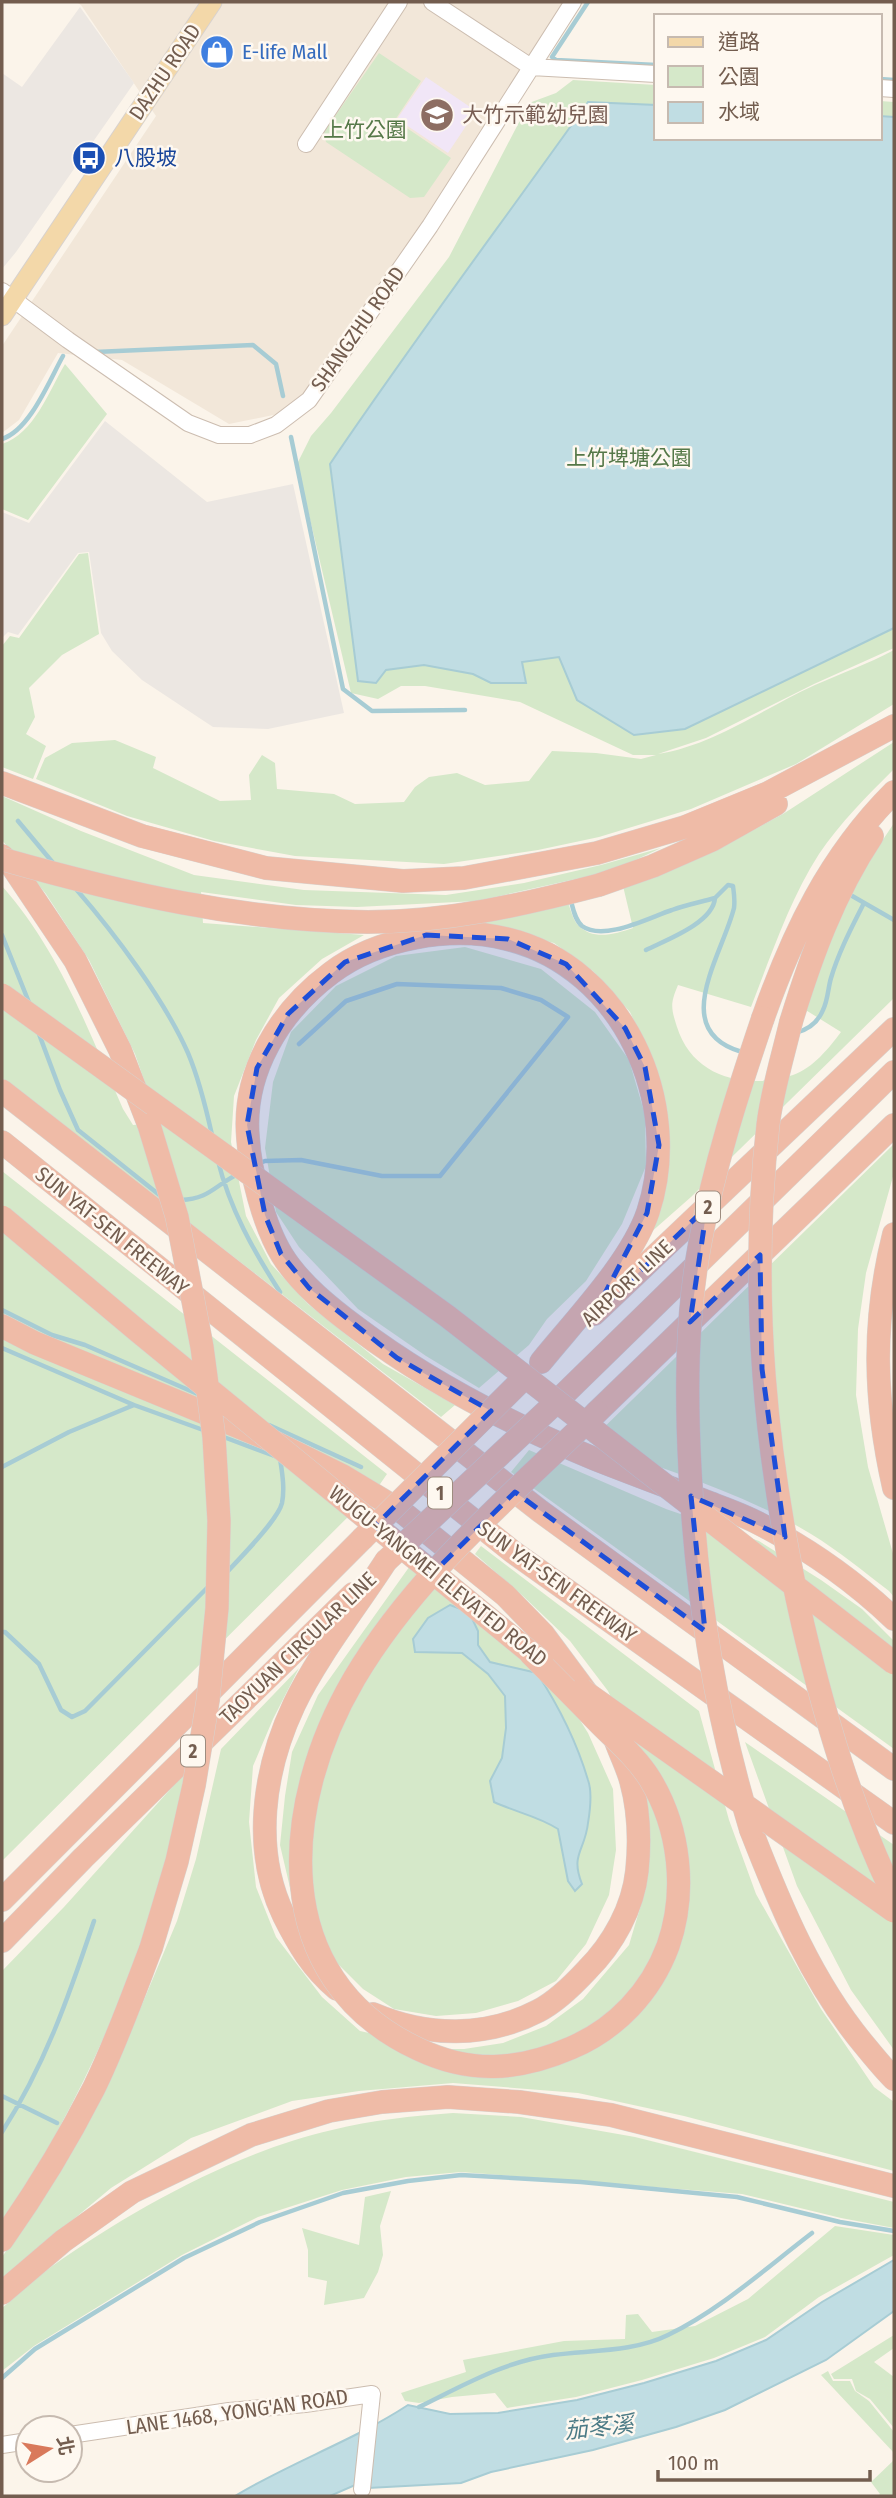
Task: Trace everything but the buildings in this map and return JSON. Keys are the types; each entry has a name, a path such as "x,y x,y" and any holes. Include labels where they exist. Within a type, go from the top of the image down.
{"highway":[{"path":"2,783 142,836 266,868 415,881 464,878 597,853 685,827 768,793 894,726"},
{"path":"2,858 100,887 201,908 369,922 464,914 536,902 653,866 712,840 801,790 868,741"},
{"path":"894,792 852,841 827,877 797,931 763,1018 715,1173 699,1244 688,1346 689,1454 699,1592 733,1772 751,1830 807,1962 845,2022 894,2079"},
{"path":"894,805 860,855 832,908 809,965 791,1022 768,1123 761,1207 759,1288 762,1369 772,1466 789,1562 820,1698 870,1846 894,1896"},
{"path":"2,858 12,866 75,960 120,1050 149,1125 177,1217 202,1347 214,1437 219,1521 217,1608 208,1700 180,1849 151,1948 95,2086 57,2156 2,2240"},
{"path":"541,1362 625,1257 648,1213 656,1177 659,1145 656,1108 645,1067 625,1028 587,982 566,964 508,939 471,934 426,935 385,946 345,962 311,988 288,1014 269,1041 257,1068 250,1095 247,1125 250,1160 265,1215 281,1254 309,1288 342,1318 397,1358 444,1387 518,1426 569,1448 754,1520 812,1553 863,1589 894,1619"},
{"path":"2,995 447,1315 894,1663"},
{"name":"AIRPORT LINE","path":"362,1539 519,1383 894,1030"},
{"name":"AIRPORT LINE","path":"386,1562 551,1407 894,1072"},
{"name":"SUN YAT-SEN FREEWAY","path":"2,1091 540,1511 894,1769"},
{"path":"530,1653 632,1755 650,1779 664,1808 674,1844 679,1892 676,1924 664,1955 634,2004 613,2024 585,2042 549,2058 516,2067 475,2066 442,2060 393,2037 359,2012 340,1989 321,1956 310,1928 299,1863 302,1819 322,1746 336,1714 376,1644 428,1578 894,1125"},
{"name":"SUN YAT-SEN FREEWAY","path":"2,1142 513,1552 894,1823"},
{"name":"WUGU-YANGMEI ELEVATED ROAD","path":"2,1217 530,1653 894,1911"},
{"path":"894,1234 884,1272 877,1362 884,1445 894,1488"},
{"path":"2,1326 35,1343 268,1439 343,1476 401,1511 505,1595 574,1674 610,1725 631,1781 639,1828 636,1874 626,1914 602,1955 574,1984 540,2010 506,2024 475,2031 432,2032 395,2023 361,2009 325,1979 301,1951 277,1902 266,1861 264,1817 270,1782 280,1741 294,1704 386,1562"},
{"name":"TAOYUAN CIRCULAR LINE","path":"2,1900 362,1539"},
{"name":"TAOYUAN CIRCULAR LINE","path":"2,1941 386,1562"},
{"path":"2,2293 63,2241 132,2192 251,2136 329,2111 382,2102 447,2096 519,2102 611,2115 894,2186"}],"main road":[{"name":"DAZHU ROAD","path":"6,302 212,2"}],"street":[{"path":"306,144 399,2"},
{"path":"432,2 531,67 654,74"},
{"name":"SHANGZHU ROAD","path":"6,302 188,423 219,435 250,435 276,425 310,400 430,226 573,2"},
{"name":"LANE 1468, YONG'AN ROAD","path":"84,2433 372,2393 362,2489"}],"highlighted area":[{"path":"426,935 508,939 566,964 625,1028 645,1067 659,1145 647,1213 602,1299 607,1303 707,1207 690,1322 760,1255 762,1369 785,1537 691,1496 705,1631 515,1492 433,1573 375,1526 491,1411 397,1358 309,1288 281,1254 265,1215 247,1125 257,1068 288,1014 345,962"}],"shaded area":[{"path":"76,2 580,2 312,407 229,424 122,360 58,353 19,420 2,433 2,346 156,116 81,5"},
{"path":"80,7 134,83 2,269 2,73 22,87"},
{"name":"大竹示範幼兒園","path":"426,77 476,111 448,153 397,119"},
{"path":"105,421 207,502 293,484 344,713 268,729 213,727 142,680 112,651 101,633 89,552 78,553 18,635 8,632 2,638 2,512 29,523"}],"green space":[{"name":"上竹公園","path":"379,53 421,81 395,120 451,158 424,197 410,198 326,142 324,132"},
{"name":"上竹埤塘公園","path":"573,80 654,85 654,140 882,140 882,101 894,102 894,648 814,684 706,738 658,754 699,743 796,694 894,650 894,704 796,764 691,809 599,837 538,850 444,864 295,856 214,841 127,816 36,779 45,758 72,743 115,740 156,757 153,768 220,801 251,800 249,775 262,755 275,763 277,789 334,794 355,804 404,802 415,787 429,777 457,773 485,785 529,781 552,751 641,759 656,755 633,755 520,702 425,686 401,686 378,699 351,693 297,464 311,436 449,257 529,103 556,93"},
{"path":"65,364 107,414 28,520 2,509 2,444 13,439 32,421"},
{"path":"88,553 99,634 62,655 29,688 35,717 26,734 46,746 33,779 2,767 2,646 10,636 19,638 79,554"},
{"path":"894,742 894,769 836,831 808,872 781,929 751,1007 678,985 672,1006 677,1027 695,1058 708,1069 723,1076 757,1081 775,1079 793,1075 814,1063 841,1032 804,1009 849,891 894,823 894,998 691,1197 649,1234 669,1161 667,1113 656,1068 630,1012 593,971 554,943 527,936 448,925 568,903 576,923 590,933 612,934 633,928 623,886 718,849 783,814"},
{"path":"2,796 81,831 194,875 304,890 446,895 524,883 661,848 612,871 477,901 357,907 296,905 201,892 203,923 364,935 322,959 279,998 256,1040 234,1096 231,1142 246,1216 271,1264 308,1304 383,1364 455,1405 441,1417 2,1078 2,886 40,937 56,964 85,1021 123,1109 133,1125 159,1123 135,1054 89,960 46,894 2,840"},
{"path":"465,947 541,969 595,1012 629,1060 645,1115 646,1166 622,1224 586,1281 547,1319 529,1345 479,1388 426,1356 358,1309 299,1247 276,1212 265,1148 273,1082 291,1032 336,986 396,956"},
{"path":"894,1144 894,1173 866,1273 858,1329 856,1395 868,1467 894,1557 894,1597 831,1547 759,1506 589,1442"},
{"path":"2,1171 387,1474 378,1487 2,1318"},
{"path":"2,1337 56,1364 269,1448 364,1501 2,1861"},
{"path":"529,1450 666,1509 759,1541 862,1609 894,1641 894,1749 511,1472"},
{"path":"481,1546 699,1711 729,1820 756,1894 821,2009 874,2087 894,2102 894,2171 684,2116 578,2093 453,2083 359,2091 292,2101 191,2138 111,2188 2,2279 2,2257 49,2188 123,2050 177,1921 196,1859 221,1749 299,1668 253,1766 249,1822 256,1887 276,1937 322,1997 360,2031 441,2049 464,2049 503,2043 546,2026 583,1999 629,1945 646,1888 649,1818 630,1738 608,1691 570,1641 475,1554"},
{"path":"422,1549 528,1637 588,1733 613,1789 616,1850 609,1895 586,1944 556,1981 518,2001 476,2013 436,2016 394,2009 363,1989 338,1964 295,1909 280,1845 292,1752 318,1695"},
{"path":"745,1742 894,1845 894,2050 851,1990 797,1886"},
{"path":"185,1773 161,1883 109,2026 49,2147 2,2225 2,1971"},
{"path":"453,2113 521,2117 635,2137 894,2202 894,2228 742,2194 461,2172 406,2177 342,2190 258,2217 182,2255 34,2346 2,2371 2,2308 51,2267 149,2205 222,2168 296,2140 362,2124"},
{"path":"391,2191 380,2226 383,2255 378,2272 364,2298 324,2305 327,2281 308,2277 308,2250 302,2228 359,2245 365,2197"},
{"path":"835,2226 894,2235 894,2255 819,2297 765,2337 714,2358 576,2397 507,2408 495,2393 419,2403 405,2401 401,2393 466,2372 463,2360 564,2341 625,2339 626,2315 638,2314 652,2332 695,2326 748,2299"},
{"path":"894,2335 894,2348 874,2362 894,2377 894,2428 870,2399 856,2391 852,2379 834,2379 831,2374"},
{"path":"828,2371 833,2381 850,2381 855,2391 869,2401 894,2432 894,2453 821,2375"},
{"path":"894,2460 894,2496 878,2496 880,2494 871,2482"}],"water":[{"name":"上竹埤塘公園","path":"588,102 654,105 654,140 882,140 882,116 894,117 894,628 685,729 634,735 577,700 559,657 522,662 526,683 491,683 473,674 424,665 386,670 376,683 358,681 330,464 425,327"},
{"path":"450,1605 469,1612 478,1631 478,1645 490,1662 537,1673 573,1738 584,1766 590,1795 586,1832 577,1866 582,1884 575,1891 568,1881 558,1829 494,1802 490,1781 502,1758 506,1728 505,1696 488,1674 462,1653 415,1652 413,1639 428,1618"},
{"name":"茄苳溪","path":"894,2260 894,2311 826,2360 725,2410 593,2450 491,2472 461,2483 368,2488 355,2485 330,2496 235,2496 366,2430 408,2405 450,2414 498,2413 577,2400 716,2361 766,2340 822,2302"}],"waterway":[{"path":"588,2 552,57 556,60 654,65"},
{"path":"882,79 894,80"},
{"path":"95,352 253,345 276,364 283,396"},
{"path":"2,439 12,434 30,415 63,356"},
{"path":"291,437 343,689 372,711 465,710"},
{"path":"18,821 54,864"},
{"path":"715,898 728,885 733,886 734,908 712,969 704,1010 708,1027 720,1042 742,1052"},
{"path":"76,889 138,968 178,1032 196,1073 212,1135"},
{"path":"847,893 894,920"},
{"path":"571,901 576,918 582,926 602,931 627,927 677,908 715,898 712,907 698,923 646,950"},
{"path":"795,1033 812,1025 821,1014 838,958 864,903"},
{"path":"2,935 30,1005"},
{"path":"260,1163 301,1160 382,1176 440,1176 568,1017 541,1000 501,988 397,984 346,1001 299,1044"},
{"path":"39,1034 78,1130 162,1197"},
{"path":"218,1161 243,1229 280,1292"},
{"path":"181,1200 205,1194 238,1174"},
{"path":"2,1310 52,1335 85,1345 200,1395"},
{"path":"2,1348 134,1405 69,1432 2,1467"},
{"path":"134,1405 206,1431"},
{"path":"269,1425 361,1467"},
{"path":"221,1436 280,1458 283,1486 282,1503 274,1519 227,1572"},
{"path":"2,1632 39,1664 61,1710 72,1717 85,1711 209,1586"},
{"path":"2,2132 43,2056 94,1921"},
{"path":"2,2096 57,2123"},
{"path":"2,2378 35,2349 184,2258 260,2222 343,2193 408,2181 461,2175 581,2182 737,2197 840,2222 894,2231"},
{"path":"419,2407 484,2375 535,2358 655,2341 687,2325 724,2301 812,2233"}],"place":[{"name":"E-life Mall","path":"217,52"},
{"name":"大竹示範幼兒園","path":"437,115"},
{"name":"八股坡","path":"89,158"}]}
